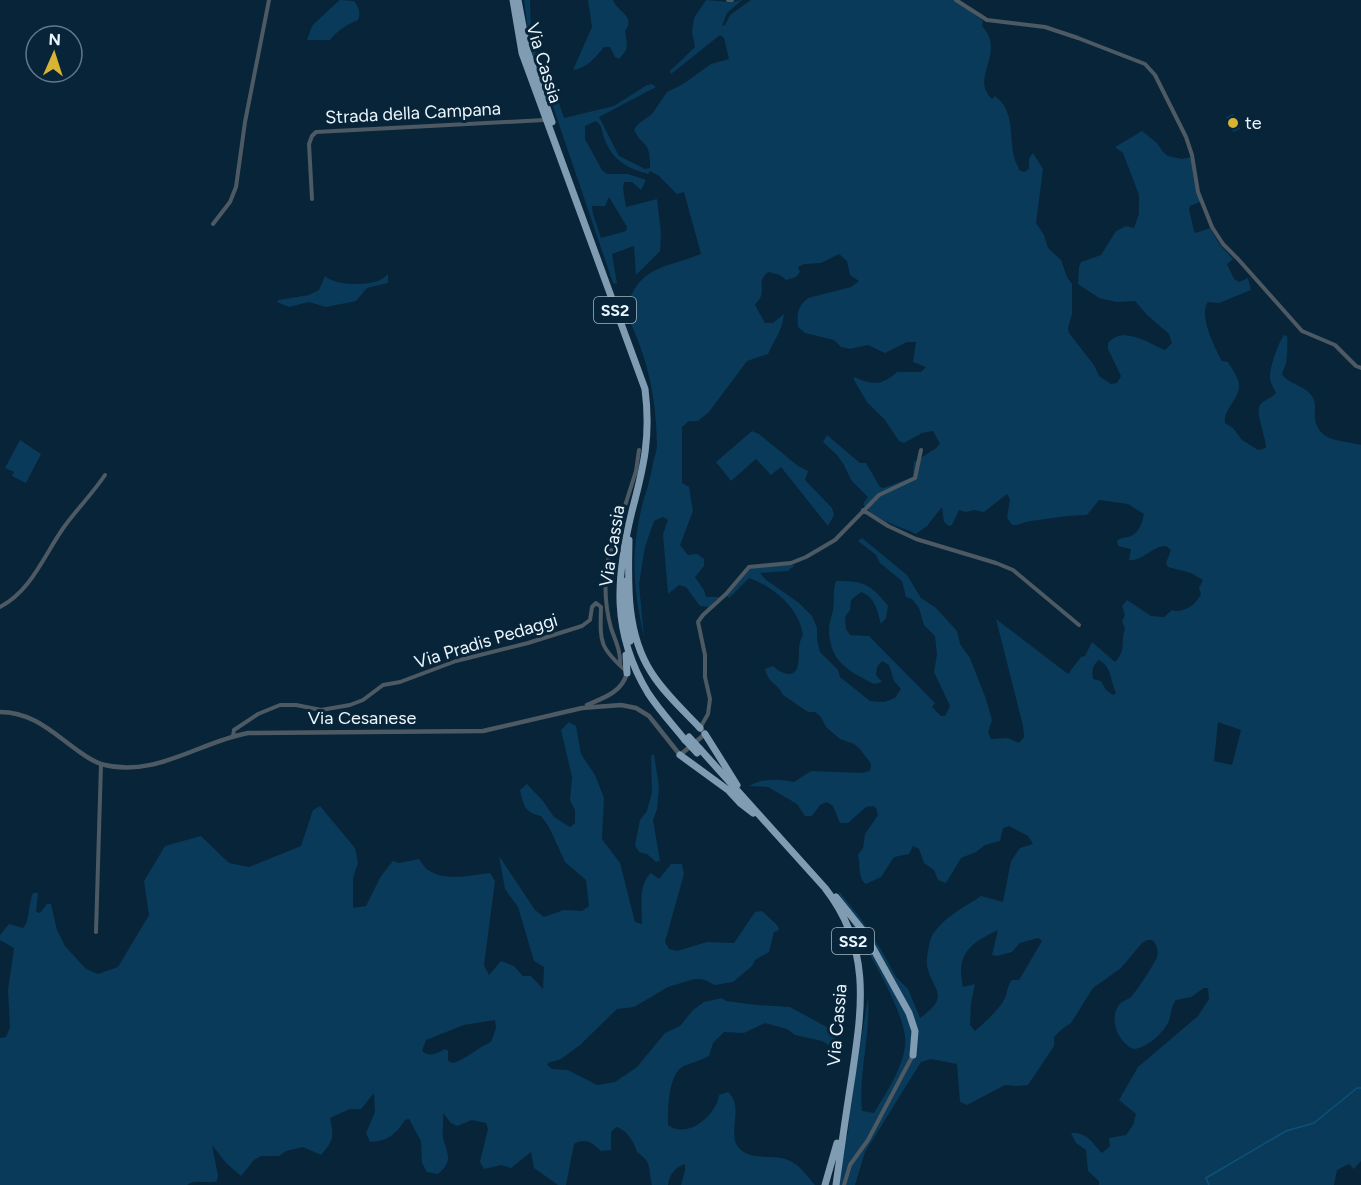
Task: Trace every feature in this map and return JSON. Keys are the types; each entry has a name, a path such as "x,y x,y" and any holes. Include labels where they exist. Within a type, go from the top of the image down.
{"highway":[{"name":"Via Cassia","path":"513,0 522,53 645,389 646,450 620,574 621,629 628,651 648,693 825,895 842,924 852,953 856,972 856,1007 837,1143 834,1185"},
{"name":"Via Cassia","path":"519,0 519,11 528,53 573,183 648,384 652,420 651,451 629,539 625,566 626,627 643,675 687,738"},
{"path":"629,539 629,598 640,650 649,670 703,731 748,802"},
{"path":"621,629 628,662 627,673"},
{"name":"Via Cassia","path":"698,751 748,802 832,897 846,922 856,950 861,982 860,1018 834,1185"},
{"path":"680,755 728,790 740,804 753,813"},
{"path":"816,878 832,892 861,927 908,1012 915,1031 914,1054"},
{"path":"825,1185 837,1143"}],"street":[{"path":"213,224 230,202 236,187 245,122 269,0"},
{"path":"956,0 987,20 1045,27 1144,64 1155,75 1186,137 1192,155 1198,192 1212,227 1223,244 1302,331 1329,341 1361,368"},
{"path":"539,99 544,120 558,152"},
{"name":"Strada della Campana","path":"312,200 309,146 311,137 316,132 544,120"},
{"path":"620,666 620,655 609,617 606,574 608,560 636,471 639,450"},
{"path":"680,755 703,731 711,702 705,675 705,655 698,626 701,617 726,594 746,568 756,565 797,562 833,542 882,493 915,478 921,450"},
{"path":"0,607 26,586 64,528 105,475"},
{"path":"863,510 888,526 916,539 1013,570 1079,625"},
{"name":"Via Pradis Pedaggi","path":"233,736 234,730 247,720 275,707 292,705 321,710 343,707 361,701 383,685 403,681 452,662 528,643 582,626 589,621 595,603 602,608 600,625 602,645 608,655 627,673"},
{"path":"582,708 613,693 622,684 627,673"},
{"name":"Via Cesanese","path":"0,712 19,713 37,720 82,754 101,764 125,767 152,766 233,736 269,731 483,731 582,708 621,705 638,709 654,721 680,755"},
{"path":"96,932 101,764"},
{"path":"844,1185 850,1165 867,1140 914,1054"}],"shaded area":[{"path":"340,0 354,1 359,10 358,20 342,28 330,40 307,40 313,25"},
{"path":"524,0 530,0 531,31 542,73 556,95 564,118 614,106 647,85 652,84 656,87 599,117 619,156 645,169 650,168 649,155 647,147 634,130 638,124 652,114 667,92 683,84 711,64 729,59 724,38 720,35 671,74 670,71 695,47 692,32 694,18 706,0 730,2 742,0 727,13 722,26 725,25 730,15 751,0 956,0 983,21 982,26 989,36 991,46 984,83 992,99 995,96 1006,109 1014,157 1019,170 1024,172 1029,169 1029,158 1033,153 1043,169 1036,223 1044,235 1048,248 1061,260 1072,284 1072,314 1069,333 1094,365 1099,376 1111,384 1117,383 1121,376 1108,349 1108,343 1114,338 1128,335 1165,350 1172,343 1169,334 1135,301 1116,302 1099,298 1078,284 1081,262 1101,255 1116,231 1126,226 1134,228 1139,214 1139,195 1123,153 1115,147 1142,131 1168,156 1182,159 1191,157 1200,202 1190,206 1189,209 1194,231 1196,233 1210,228 1220,245 1233,259 1227,264 1234,279 1239,282 1248,278 1251,290 1219,303 1208,302 1205,308 1206,323 1215,348 1222,361 1228,362 1239,382 1239,390 1226,413 1225,423 1233,428 1242,440 1258,450 1266,448 1259,409 1261,403 1276,393 1270,381 1270,375 1274,356 1284,335 1287,336 1287,350 1282,374 1312,396 1317,427 1333,439 1361,445 1361,1161 1354,1169 1349,1164 1337,1170 1334,1185 1099,1185 1099,1181 1088,1171 1086,1150 1076,1143 1071,1133 1086,1136 1102,1153 1110,1146 1109,1138 1126,1135 1133,1125 1136,1114 1119,1100 1138,1067 1198,1016 1209,999 1208,988 1204,988 1191,997 1176,1000 1168,1023 1154,1040 1134,1049 1124,1042 1115,1024 1116,1011 1120,1004 1131,997 1157,957 1158,950 1155,944 1152,940 1147,940 1121,968 1093,988 1071,1023 1054,1037 1054,1046 1028,1085 1005,1085 967,1105 960,1102 957,1064 931,1059 921,1062 865,1152 855,1185 838,1185 868,997 862,1111 874,1113 888,1089 903,1055 905,1035 897,1008 863,942 860,944 838,890 861,919 896,977 908,989 920,1018 930,1010 938,998 927,963 930,941 935,931 953,914 981,896 1003,902 1011,861 1020,848 1033,844 1028,836 1009,826 1003,828 1000,841 985,845 976,852 961,858 946,883 938,880 934,870 924,863 919,849 913,846 909,854 894,857 881,877 866,884 860,875 858,855 863,848 865,834 878,815 876,808 866,807 848,823 840,823 833,806 827,802 820,805 812,816 805,816 797,804 768,787 749,786 771,780 794,782 811,771 862,773 870,771 871,764 854,744 840,739 826,727 821,717 815,712 808,712 783,695 767,674 765,669 773,666 789,674 795,672 797,668 803,635 801,625 791,607 776,593 749,578 729,598 727,596 734,584 748,570 755,567 795,565 788,571 760,573 812,616 817,628 820,652 838,670 840,677 870,701 884,702 895,698 901,689 894,681 889,665 882,661 877,667 876,675 882,682 874,684 842,664 832,649 830,640 829,626 836,581 860,583 871,588 888,606 886,618 881,624 872,601 861,592 851,600 850,610 845,617 846,629 850,635 869,636 935,703 932,707 941,716 945,716 950,706 934,672 937,654 935,636 924,625 919,608 912,599 906,597 902,581 858,541 862,538 907,575 921,598 936,608 957,631 960,644 970,658 986,699 992,720 988,732 991,739 1008,738 1019,743 1024,737 1023,726 996,619 1068,674 1081,657 1085,656 1092,642 1115,662 1119,658 1125,629 1122,621 1125,615 1122,606 1127,600 1151,616 1164,617 1172,610 1185,610 1193,605 1201,594 1199,588 1203,580 1191,573 1168,567 1166,563 1171,550 1166,546 1129,560 1131,549 1118,546 1117,541 1136,532 1142,523 1144,514 1128,504 1099,500 1087,515 1012,525 1007,518 1010,499 1007,494 984,512 959,510 952,525 949,526 944,522 942,507 927,526 916,534 881,519 869,510 863,504 868,497 851,480 837,455 823,442 827,435 860,463 866,463 880,487 884,488 913,477 914,462 940,444 933,431 922,433 904,443 899,441 885,420 867,402 854,380 854,377 866,382 877,383 897,372 921,372 926,367 913,362 916,342 907,342 885,353 868,345 850,349 841,347 834,340 805,333 798,327 798,311 808,298 851,287 859,281 850,275 847,261 839,254 821,263 804,264 798,267 800,272 796,277 786,280 780,275 768,272 765,275 762,281 761,296 755,305 765,323 773,323 784,314 780,330 768,354 747,361 709,412 698,421 689,421 682,427 682,483 689,487 693,511 680,545 688,555 697,554 704,559 704,566 695,577 706,597 719,597 709,607 700,606 686,587 679,585 668,594 663,534 668,520 663,517 654,521 645,547 639,584 644,637 634,570 639,520 657,450 656,427 653,393 645,362 626,313 637,286 644,278 653,271 701,254 684,192 677,194 659,176 650,171 648,174 640,172 621,162 607,146 601,127 596,121 585,126 585,139 602,170 607,174 628,174 646,180 641,190 632,182 624,182 626,207 657,199 661,233 660,251 636,275 634,246 612,254 617,284 613,283 549,95 540,79 530,48","holes":["609,197 627,227 626,231 601,238 592,206 605,206","1099,660 1109,670 1116,693 1113,695 1106,690 1101,681 1093,679 1093,668","1218,722 1241,730 1232,765 1214,761","998,930 992,955 997,956 1012,952 1020,943 1038,938 1042,941 1019,980 1010,982 1005,998 999,1007 975,1031 970,1025 975,984 963,987 961,966 967,951 979,940"]},
{"path":"588,0 613,0 628,21 625,31 627,46 619,59 615,57 610,47 604,47 587,65 573,70 592,27"},
{"name":"te","path":"1233,114 1240,129 1233,132 1226,117"},
{"path":"388,274 388,283 367,288 356,301 326,307 309,302 289,307 277,302 309,295 319,290 325,276 336,282 359,284 380,280"},
{"path":"752,431 808,471 805,480 832,508 834,515 828,526 781,467 771,475 756,459 731,481 716,462"},
{"path":"20,440 41,454 26,483 12,476 14,472 5,468"},
{"path":"569,722 576,726 581,754 595,775 604,798 602,839 620,863 635,922 642,924 642,890 651,873 659,879 671,864 682,864 684,874 665,942 669,949 677,951 707,942 734,943 755,912 762,911 779,928 774,932 769,952 755,960 752,966 733,982 715,985 702,979 694,979 668,987 634,1007 617,1009 580,1045 561,1059 547,1065 552,1069 568,1070 597,1085 615,1082 637,1067 665,1033 680,1026 693,1010 704,1002 722,998 726,1001 790,1007 834,1031 836,1046 832,1047 822,1041 795,1035 787,1029 765,1023 744,1033 724,1032 713,1043 709,1056 677,1071 671,1085 668,1125 676,1129 684,1129 700,1123 713,1110 719,1095 728,1092 735,1105 734,1135 739,1148 751,1155 786,1159 801,1169 815,1185 681,1185 685,1164 673,1172 668,1185 652,1185 648,1163 637,1152 627,1133 616,1127 611,1132 611,1150 601,1151 592,1143 585,1141 574,1144 566,1185 558,1185 534,1168 531,1152 511,1168 501,1165 484,1169 480,1162 488,1129 486,1123 472,1120 457,1126 451,1123 443,1113 443,1138 448,1161 438,1174 427,1172 422,1163 421,1141 409,1119 405,1120 390,1136 370,1142 366,1133 375,1112 374,1093 361,1109 350,1109 330,1118 332,1138 321,1155 303,1147 286,1151 279,1156 261,1156 254,1160 241,1176 226,1163 212,1145 218,1176 217,1181 213,1182 195,1182 187,1185 0,1185 0,1038 6,1037 10,1027 8,990 14,948 0,940 0,935 9,924 23,928 27,921 33,893 38,893 36,912 40,913 47,904 51,904 57,930 65,946 86,969 98,974 118,967 149,915 144,881 165,846 201,836 229,863 249,867 301,846 313,810 320,806 355,848 358,863 353,878 353,908 366,906 381,876 393,861 399,863 419,859 428,870 450,877 490,873 495,881 484,965 489,975 501,961 514,966 523,976 531,976 543,989 544,967 534,961 518,907 505,889 499,856 535,910 544,917 564,910 582,911 589,906 586,880 565,862 549,827 541,816 526,808 520,790 527,784 554,817 570,827 575,823 575,810 570,800 572,777 561,730","holes":["495,1020 496,1028 491,1042 453,1063 448,1061 448,1051 445,1049 431,1054 422,1051 426,1040 464,1025"]},
{"path":"654,754 659,787 657,809 653,820 660,861 656,862 647,854 639,852 635,845 640,820 647,811 652,792 651,756"}],"waterway":[{"path":"1209,1185 1206,1178 1286,1131 1314,1123 1357,1088 1361,1088"}],"place":[{"name":"te","path":"1233,123"}]}
